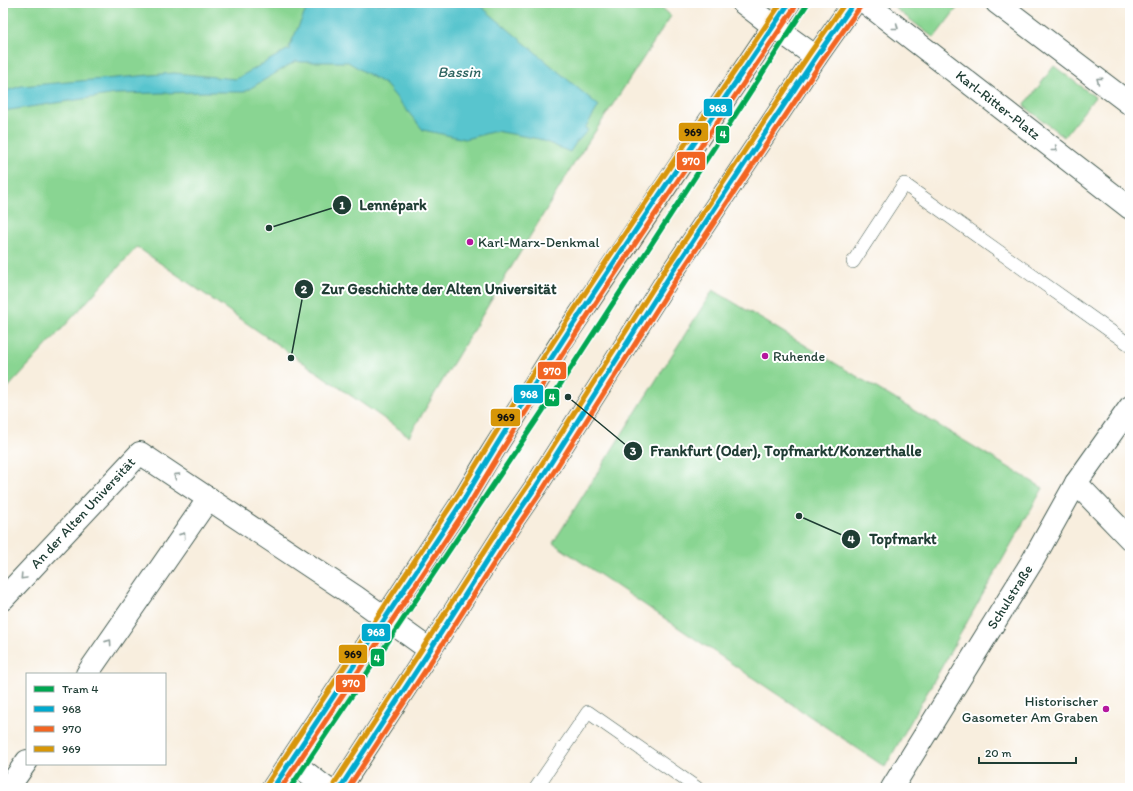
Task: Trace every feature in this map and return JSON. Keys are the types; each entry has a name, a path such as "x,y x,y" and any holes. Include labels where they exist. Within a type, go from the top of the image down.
{"street":[{"path":"744,3 816,57"},
{"path":"273,788 464,499 564,338 789,3"},
{"path":"340,788 670,277 816,57 854,3"},
{"name":"Karl-Ritter-Platz","path":"866,3 1130,208"},
{"path":"997,3 1130,104"},
{"name":"Schulstraße","path":"892,788 1033,560 1076,482 1130,407"},
{"name":"An der Alten Universität","path":"3,599 140,453 385,617 430,650"},
{"path":"1076,482 1130,539"},
{"path":"88,673 209,498"},
{"path":"291,761 326,788"},
{"path":"8,788 26,762"}],"lane":[{"path":"853,262 904,184 1130,345"},
{"path":"536,788 588,712 697,788"}],"green space":[{"path":"3,3 657,3 671,16 575,162 409,436 137,247 3,393"},
{"path":"898,3 961,3 934,38 895,8"},
{"path":"1054,66 1095,97 1064,137 1024,106"},
{"path":"713,290 1043,488 885,767 553,543"}],"water":[{"name":"Bassin","path":"307,3 477,3 599,106 585,128 588,130 577,141 570,152 539,139 496,131 465,139 423,130 386,85 348,62 296,61 244,92 116,94 3,111 3,92 21,86 174,73 236,79 291,49 289,47 306,10"}],"tram line":[{"name":"4","path":"290,788 556,391 808,3"}],"transit line":[{"name":"969","path":"267,784 458,495 496,432 575,308 781,3"},
{"name":"968","path":"273,788 464,499 502,436 582,311 789,3"},
{"name":"969","path":"334,784 529,484 663,273 845,3"},
{"name":"968","path":"340,788 535,488 669,277 816,57 854,3"},
{"name":"970","path":"281,788 470,503 508,440 588,315 795,7"},
{"name":"970","path":"348,788 541,492 675,281 822,61 860,7"}],"place":[{"name":"Lennépark","path":"269,228"},
{"name":"Karl-Marx-Denkmal","path":"470,242"},
{"name":"Ruhende","path":"765,356"},
{"name":"Zur Geschichte der Alten Universität","path":"291,358"},
{"name":"Frankfurt (Oder), Topfmarkt/Konzerthalle","path":"568,397"},
{"name":"Topfmarkt","path":"799,516"},
{"name":"Historischer Gasometer Am Graben","path":"1106,709"}]}
